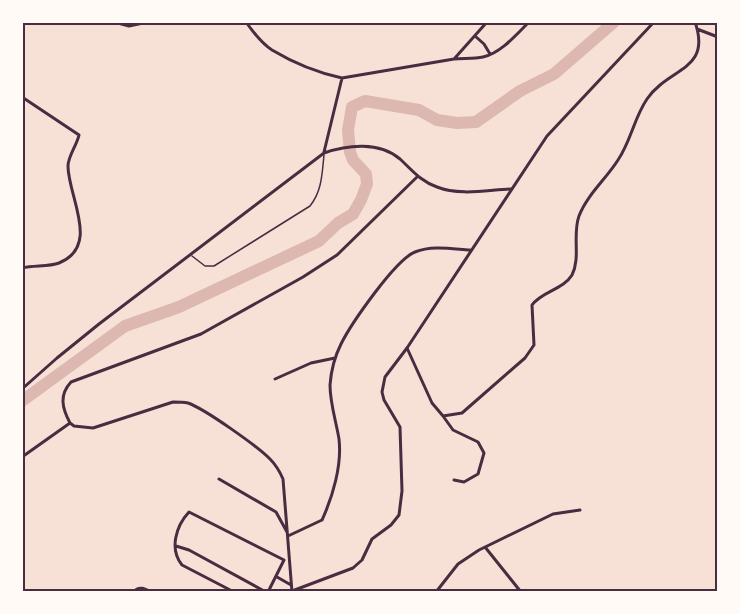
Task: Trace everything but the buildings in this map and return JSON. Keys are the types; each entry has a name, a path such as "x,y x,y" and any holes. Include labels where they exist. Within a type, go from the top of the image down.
{"street":[{"path":"114,22 129,26 148,22"},
{"path":"246,22 256,36 271,49 328,75 342,78 454,59 484,57 506,44 530,22"},
{"path":"454,59 487,22"},
{"path":"417,177 337,255 303,277 201,334 71,382 63,396 65,413 70,423 74,426 93,428 173,402 190,404 264,454 279,470 283,479 292,591 353,568 362,560 372,539 399,515 402,491 400,428 384,400 382,392 385,377 407,348 547,136 654,22"},
{"path":"443,416 462,413 514,368 531,350 534,340 532,304 536,299 562,285 571,276 575,265 578,218 619,160 638,112 648,97 665,80 694,59 700,46 695,22"},
{"path":"697,29 717,38"},
{"path":"475,36 490,54"},
{"path":"324,153 342,78"},
{"path":"22,96 79,135 68,165 82,231 73,254 65,260 57,264 22,268"},
{"path":"22,389 99,324 324,153 343,148 376,147 399,158 417,177 434,186 456,192 511,189"},
{"path":"288,535 322,519 334,485 340,452 330,384 335,358 348,331 366,306 409,256 428,249 470,250"},
{"path":"407,348 432,403 453,430 478,442 484,453 477,474 465,482 454,480"},
{"path":"275,379 311,363 335,358"},
{"path":"22,457 70,423"},
{"path":"219,479 276,512 288,535"},
{"path":"436,591 458,564 485,547 553,513 580,510"},
{"path":"176,546 189,550 267,591 277,577 284,560 191,512 187,513 178,530 176,546 176,556 183,566 234,591"},
{"path":"485,547 521,591"},
{"path":"277,577 291,585"},
{"path":"133,591 138,588 150,591"}],"lane":[{"path":"191,256 205,266 214,266 310,206 318,194 324,153"}],"waterway":[{"path":"22,401 125,326 179,307 319,241 338,223 353,214 367,184 366,174 353,160 350,152 348,130 352,107 365,101 419,110 437,120 457,123 476,122 520,91 554,74 614,22"}]}
